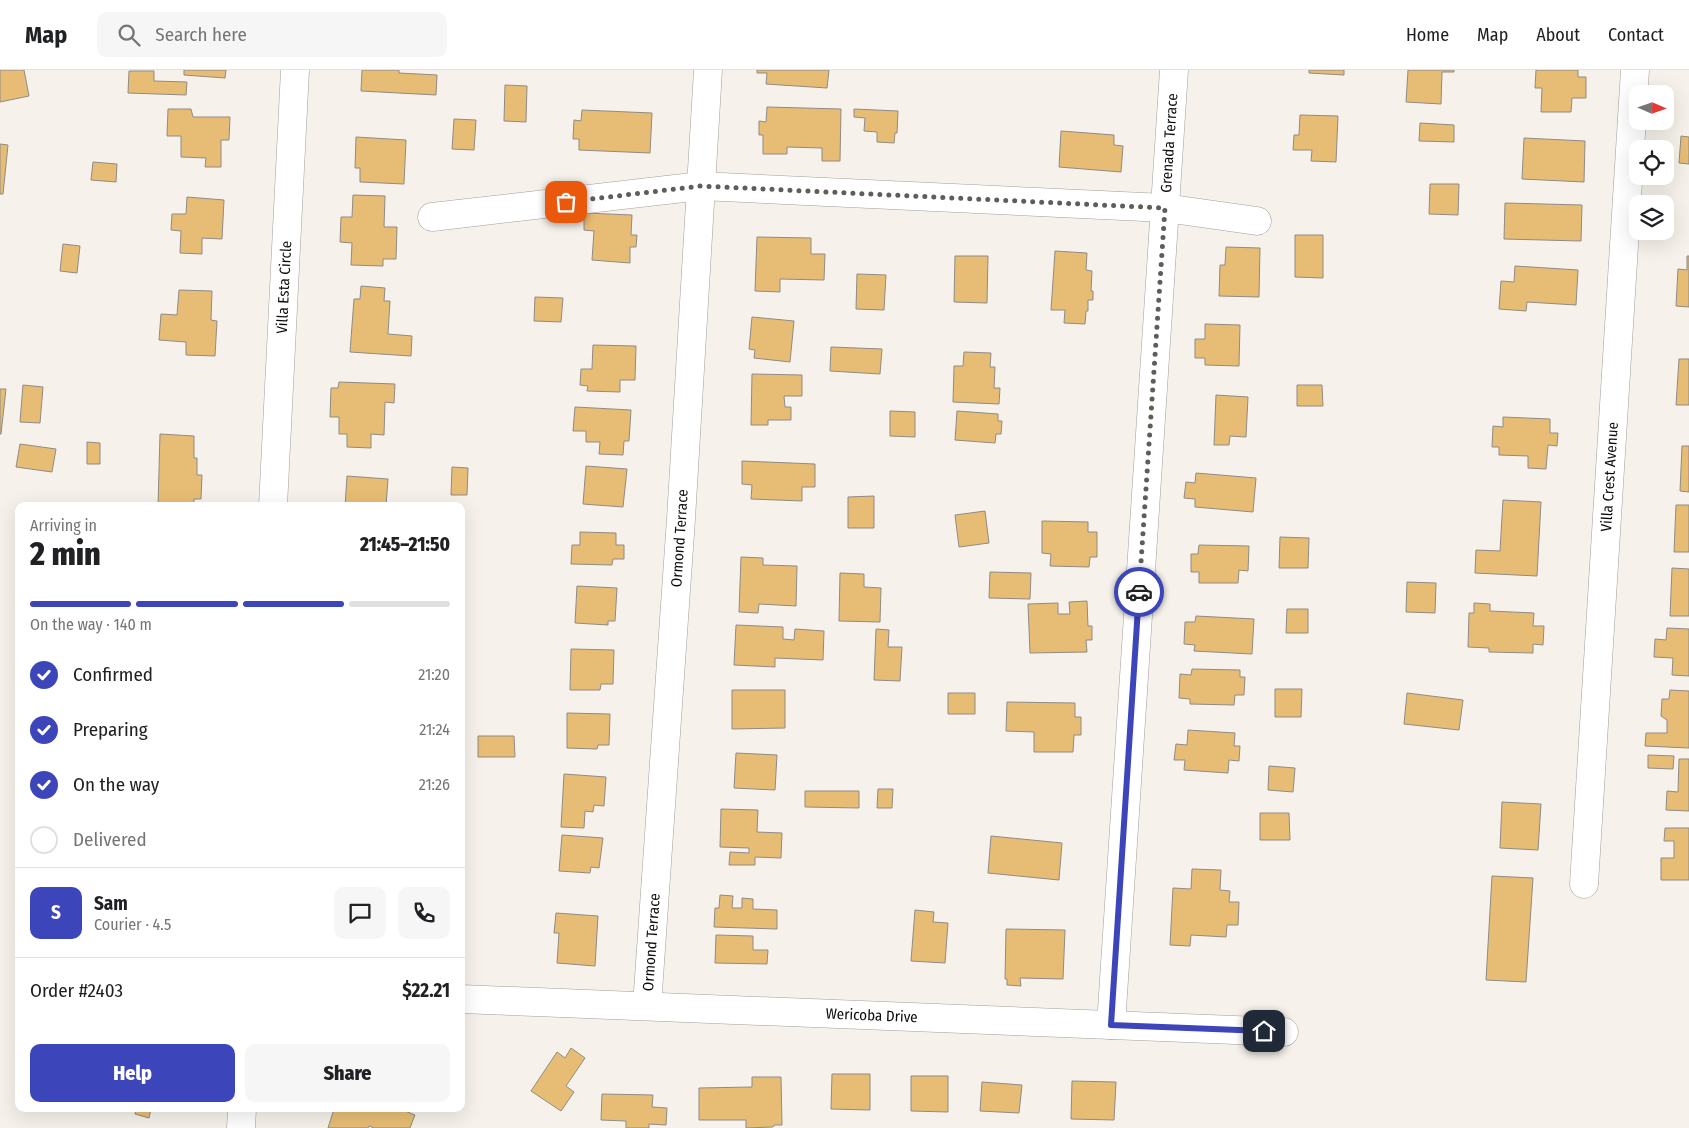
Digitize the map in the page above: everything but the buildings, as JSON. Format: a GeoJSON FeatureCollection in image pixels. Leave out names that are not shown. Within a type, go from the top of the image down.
{"type":"FeatureCollection","features":[{"type":"Feature","properties":{"kind":"street","name":"Villa Esta Circle"},"geometry":{"type":"LineString","coordinates":[[273,502],[295,70]]}},
{"type":"Feature","properties":{"kind":"street","name":"Ormond Terrace"},"geometry":{"type":"LineString","coordinates":[[647,1006],[681,529],[708,70]]}},
{"type":"Feature","properties":{"kind":"street","name":"Grenada Terrace"},"geometry":{"type":"LineString","coordinates":[[1111,1025],[1174,70]]}},
{"type":"Feature","properties":{"kind":"street","name":"Villa Crest Avenue"},"geometry":{"type":"LineString","coordinates":[[1584,884],[1635,70]]}},
{"type":"Feature","properties":{"kind":"street"},"geometry":{"type":"LineString","coordinates":[[432,217],[701,186],[1165,208],[1257,221]]}},
{"type":"Feature","properties":{"kind":"street","name":"Wericoba Drive"},"geometry":{"type":"LineString","coordinates":[[465,999],[1284,1032]]}},
{"type":"Feature","properties":{"kind":"street"},"geometry":{"type":"LineString","coordinates":[[241,1128],[242,1112]]}},
{"type":"Feature","properties":{"kind":"way so far"},"geometry":{"type":"LineString","coordinates":[[566,202],[701,186],[1165,208],[1139,592]]}},
{"type":"Feature","properties":{"kind":"route"},"geometry":{"type":"LineString","coordinates":[[1139,592],[1111,1025],[1264,1031]]}}]}
